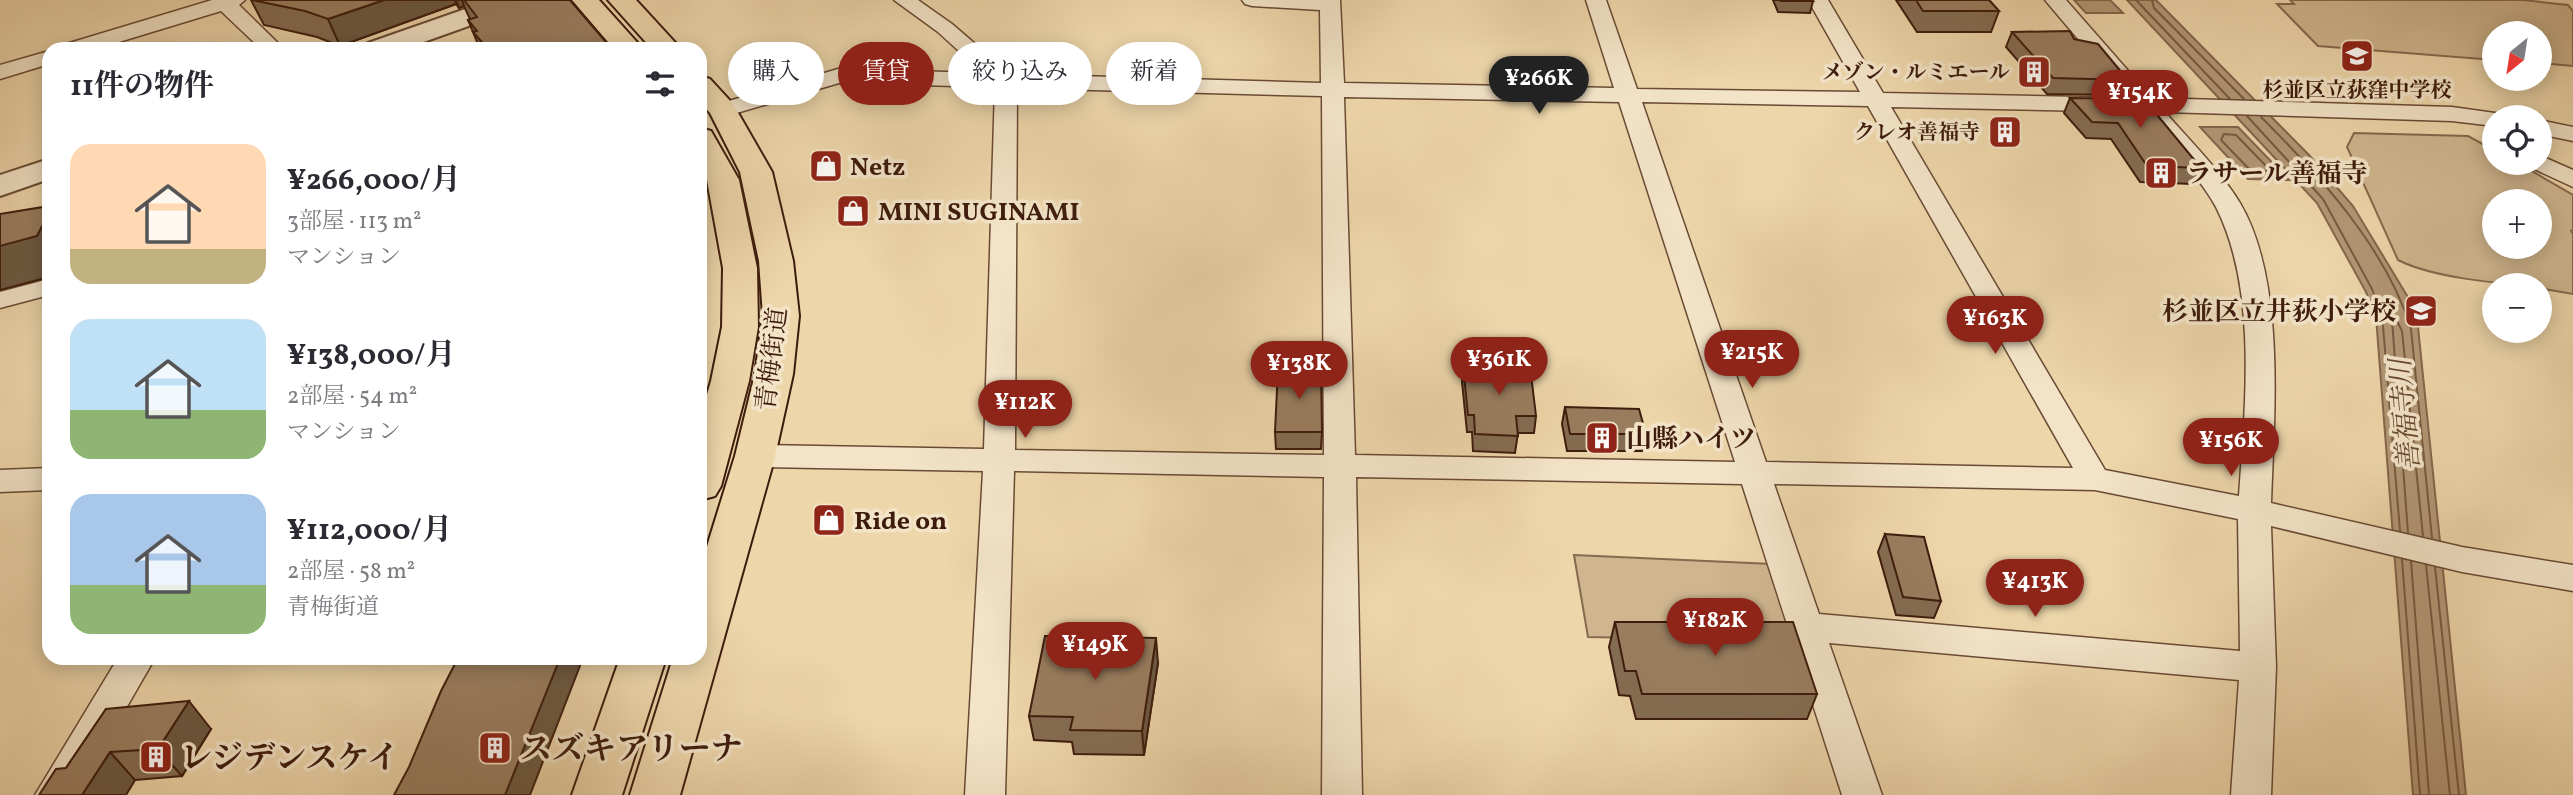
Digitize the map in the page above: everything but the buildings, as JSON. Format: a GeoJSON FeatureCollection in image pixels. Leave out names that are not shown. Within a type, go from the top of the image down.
{"type":"FeatureCollection","features":[{"type":"Feature","properties":{"kind":"main road"},"geometry":{"type":"LineString","coordinates":[[585,0],[623,42]]}},
{"type":"Feature","properties":{"kind":"main road"},"geometry":{"type":"LineString","coordinates":[[621,0],[660,42]]}},
{"type":"Feature","properties":{"kind":"main road","name":"青梅街道"},"geometry":{"type":"LineString","coordinates":[[707,620],[755,456],[774,374],[781,316],[776,261],[756,172],[708,111]]}},
{"type":"Feature","properties":{"kind":"main road","name":"青梅街道"},"geometry":{"type":"LineString","coordinates":[[707,454],[730,381],[740,327],[740,268],[708,111]]}},
{"type":"Feature","properties":{"kind":"main road"},"geometry":{"type":"LineString","coordinates":[[597,795],[641,665]]}},
{"type":"Feature","properties":{"kind":"main road"},"geometry":{"type":"LineString","coordinates":[[655,795],[694,665]]}},
{"type":"Feature","properties":{"kind":"street"},"geometry":{"type":"LineString","coordinates":[[398,42],[516,0]]}},
{"type":"Feature","properties":{"kind":"street"},"geometry":{"type":"LineString","coordinates":[[904,0],[961,42]]}},
{"type":"Feature","properties":{"kind":"street"},"geometry":{"type":"LineString","coordinates":[[1252,0],[1330,2],[1339,306],[1342,795]]}},
{"type":"Feature","properties":{"kind":"street"},"geometry":{"type":"LineString","coordinates":[[1596,0],[1862,795]]}},
{"type":"Feature","properties":{"kind":"street"},"geometry":{"type":"LineString","coordinates":[[1818,0],[2095,479]]}},
{"type":"Feature","properties":{"kind":"street"},"geometry":{"type":"LineString","coordinates":[[2055,0],[2228,205],[2251,264],[2261,378],[2254,511],[2258,667],[2251,795]]}},
{"type":"Feature","properties":{"kind":"street"},"geometry":{"type":"LineString","coordinates":[[96,42],[227,1],[266,42]]}},
{"type":"Feature","properties":{"kind":"street"},"geometry":{"type":"LineString","coordinates":[[0,72],[42,59]]}},
{"type":"Feature","properties":{"kind":"street"},"geometry":{"type":"LineString","coordinates":[[708,111],[838,76],[948,80]]}},
{"type":"Feature","properties":{"kind":"street"},"geometry":{"type":"LineString","coordinates":[[1092,84],[2236,108],[2452,114],[2482,118]]}},
{"type":"Feature","properties":{"kind":"street"},"geometry":{"type":"LineString","coordinates":[[985,795],[999,461],[1005,105]]}},
{"type":"Feature","properties":{"kind":"street"},"geometry":{"type":"LineString","coordinates":[[2452,114],[2482,130]]}},
{"type":"Feature","properties":{"kind":"street"},"geometry":{"type":"LineString","coordinates":[[2552,130],[2573,134]]}},
{"type":"Feature","properties":{"kind":"street"},"geometry":{"type":"LineString","coordinates":[[2552,169],[2573,180]]}},
{"type":"Feature","properties":{"kind":"street"},"geometry":{"type":"LineString","coordinates":[[0,186],[42,171]]}},
{"type":"Feature","properties":{"kind":"street"},"geometry":{"type":"LineString","coordinates":[[0,300],[42,289]]}},
{"type":"Feature","properties":{"kind":"street"},"geometry":{"type":"LineString","coordinates":[[755,456],[2095,479],[2196,497],[2416,547],[2573,578]]}},
{"type":"Feature","properties":{"kind":"street"},"geometry":{"type":"LineString","coordinates":[[0,481],[42,479]]}},
{"type":"Feature","properties":{"kind":"street"},"geometry":{"type":"LineString","coordinates":[[1807,627],[2258,667]]}},
{"type":"Feature","properties":{"kind":"street"},"geometry":{"type":"LineString","coordinates":[[55,795],[133,665]]}},
{"type":"Feature","properties":{"kind":"shaded area"},"geometry":{"type":"Polygon","coordinates":[[[2290,0],[2523,0],[2568,5],[2573,11],[2573,66],[2552,64],[2552,21],[2482,21],[2482,59],[2318,46],[2277,4],[2294,4],[2290,0]]]}},
{"type":"Feature","properties":{"kind":"shaded area"},"geometry":{"type":"Polygon","coordinates":[[[2354,133],[2468,136],[2482,144],[2482,175],[2539,175],[2573,195],[2573,294],[2552,290],[2552,273],[2482,273],[2482,281],[2429,271],[2398,260],[2347,147],[2354,133]]]}},
{"type":"Feature","properties":{"kind":"shaded area"},"geometry":{"type":"Polygon","coordinates":[[[1574,555],[1772,564],[1793,641],[1588,637],[1574,555]]]}},
{"type":"Feature","properties":{"kind":"water"},"geometry":{"type":"Polygon","coordinates":[[[2074,0],[2110,0],[2123,13],[2086,13],[2074,0]]]}},
{"type":"Feature","properties":{"kind":"water","name":"善福寺川"},"geometry":{"type":"Polygon","coordinates":[[[2127,0],[2156,0],[2309,155],[2353,206],[2409,299],[2418,327],[2466,795],[2413,795],[2376,317],[2366,292],[2317,203],[2127,0]]]}},
{"type":"Feature","properties":{"kind":"water"},"geometry":{"type":"Polygon","coordinates":[[[2200,127],[2238,127],[2289,180],[2248,179],[2200,127]]]}},
{"type":"Feature","properties":{"kind":"place","name":"杉並区立荻窪中学校"},"geometry":{"type":"Point","coordinates":[2357,56]}},
{"type":"Feature","properties":{"kind":"place","name":"メゾン・ルミエール"},"geometry":{"type":"Point","coordinates":[2034,72]}},
{"type":"Feature","properties":{"kind":"place","name":"クレオ善福寺"},"geometry":{"type":"Point","coordinates":[2005,132]}},
{"type":"Feature","properties":{"kind":"place","name":"Netz"},"geometry":{"type":"Point","coordinates":[826,166]}},
{"type":"Feature","properties":{"kind":"place","name":"ラサール善福寺"},"geometry":{"type":"Point","coordinates":[2161,173]}},
{"type":"Feature","properties":{"kind":"place","name":"MINI SUGINAMI"},"geometry":{"type":"Point","coordinates":[853,211]}},
{"type":"Feature","properties":{"kind":"place","name":"杉並区立井荻小学校"},"geometry":{"type":"Point","coordinates":[2421,311]}},
{"type":"Feature","properties":{"kind":"place","name":"山縣ハイツ"},"geometry":{"type":"Point","coordinates":[1602,438]}},
{"type":"Feature","properties":{"kind":"place","name":"Ride on"},"geometry":{"type":"Point","coordinates":[829,520]}},
{"type":"Feature","properties":{"kind":"place","name":"スズキアリーナ"},"geometry":{"type":"Point","coordinates":[495,748]}},
{"type":"Feature","properties":{"kind":"place","name":"レジデンスケイ"},"geometry":{"type":"Point","coordinates":[156,757]}}]}
